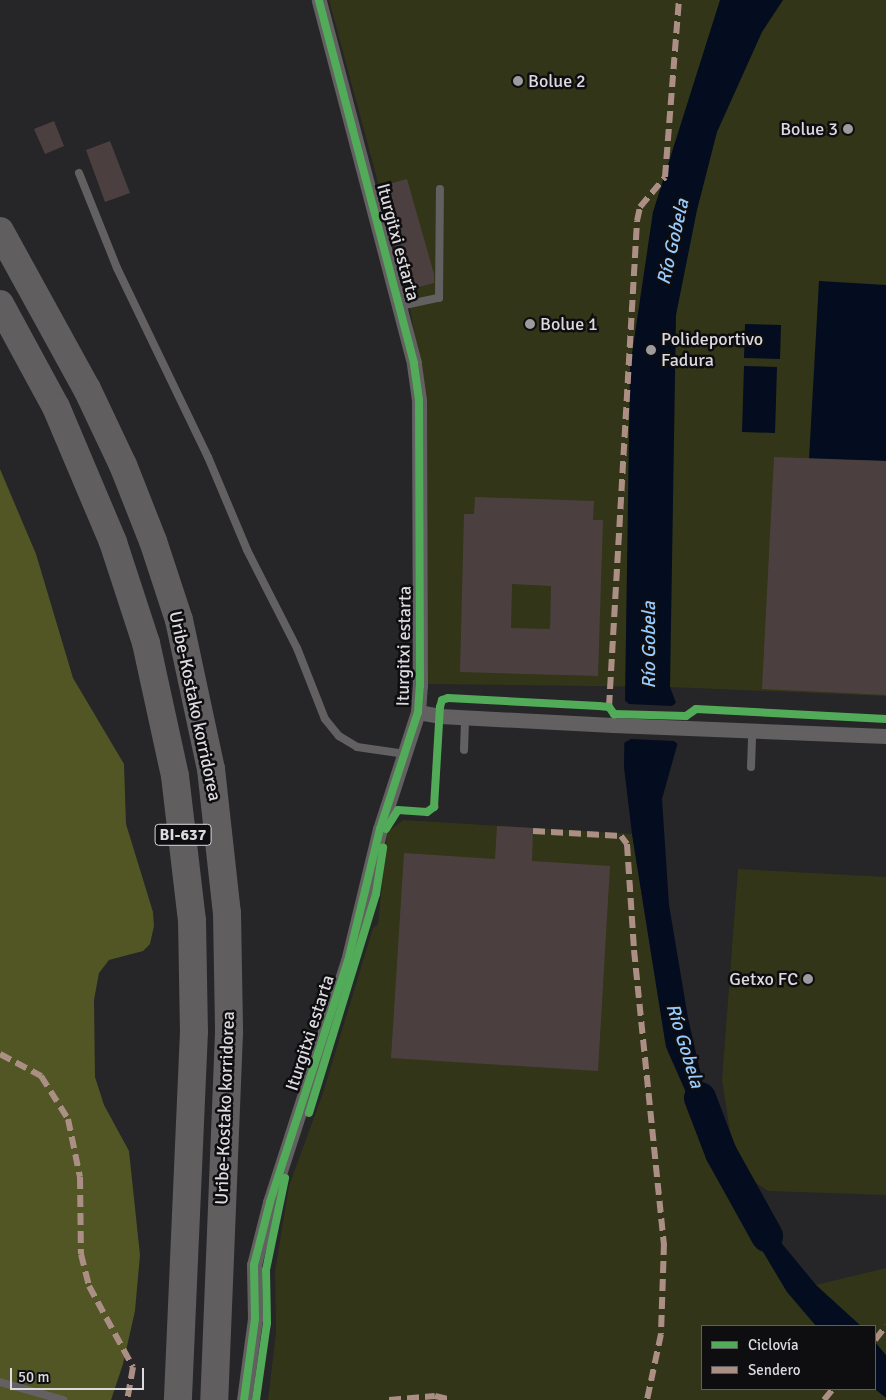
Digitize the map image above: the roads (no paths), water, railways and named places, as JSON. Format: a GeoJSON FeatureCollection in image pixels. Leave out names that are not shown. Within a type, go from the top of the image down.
{"type":"FeatureCollection","features":[{"type":"Feature","properties":{"kind":"highway","name":"Uribe-Kostako korridorea"},"geometry":{"type":"LineString","coordinates":[[0,231],[87,389],[150,532],[179,620],[211,769],[227,913],[229,1033],[214,1400]]}},
{"type":"Feature","properties":{"kind":"highway","name":"Uribe-Kostako korridorea"},"geometry":{"type":"LineString","coordinates":[[0,304],[56,407],[113,542],[146,643],[175,776],[192,920],[194,1031],[178,1400]]}},
{"type":"Feature","properties":{"kind":"street","name":"Iturgitxi estarta"},"geometry":{"type":"LineString","coordinates":[[244,1400],[255,1319],[254,1265],[270,1202],[348,961],[380,829],[418,712],[419,400],[414,363],[319,0]]}},
{"type":"Feature","properties":{"kind":"street"},"geometry":{"type":"LineString","coordinates":[[418,712],[465,717],[613,725],[886,736]]}},
{"type":"Feature","properties":{"kind":"lane"},"geometry":{"type":"LineString","coordinates":[[79,173],[117,268],[208,458],[247,550],[298,648],[325,720],[340,736],[357,747],[405,754]]}},
{"type":"Feature","properties":{"kind":"lane"},"geometry":{"type":"LineString","coordinates":[[400,306],[439,298],[440,189]]}},
{"type":"Feature","properties":{"kind":"lane"},"geometry":{"type":"LineString","coordinates":[[464,750],[465,717]]}},
{"type":"Feature","properties":{"kind":"lane"},"geometry":{"type":"LineString","coordinates":[[751,767],[752,731]]}},
{"type":"Feature","properties":{"kind":"lane"},"geometry":{"type":"LineString","coordinates":[[0,1382],[63,1400]]}},
{"type":"Feature","properties":{"kind":"water"},"geometry":{"type":"Polygon","coordinates":[[[720,0],[783,0],[762,32],[717,132],[697,210],[676,315],[670,687],[679,711],[678,742],[662,799],[669,905],[688,1018],[723,1172],[816,1285],[860,1325],[815,1325],[787,1292],[737,1208],[666,1047],[632,834],[624,767],[630,367],[653,212],[720,0]]]}},
{"type":"Feature","properties":{"kind":"water"},"geometry":{"type":"Polygon","coordinates":[[[819,281],[886,285],[886,461],[809,459],[819,281]]]}},
{"type":"Feature","properties":{"kind":"water"},"geometry":{"type":"Polygon","coordinates":[[[745,324],[781,325],[780,359],[744,358],[745,324]]]}},
{"type":"Feature","properties":{"kind":"water"},"geometry":{"type":"Polygon","coordinates":[[[744,366],[777,367],[775,433],[742,432],[744,366]]]}},
{"type":"Feature","properties":{"kind":"water"},"geometry":{"type":"Polygon","coordinates":[[[876,1343],[886,1355],[886,1398],[876,1390],[876,1343]]]}},
{"type":"Feature","properties":{"kind":"waterway","name":"Río Gobela"},"geometry":{"type":"LineString","coordinates":[[700,1098],[721,1153],[767,1236]]}},
{"type":"Feature","properties":{"kind":"place","name":"Bolue 2"},"geometry":{"type":"Point","coordinates":[518,81]}},
{"type":"Feature","properties":{"kind":"place","name":"Bolue 3"},"geometry":{"type":"Point","coordinates":[848,129]}},
{"type":"Feature","properties":{"kind":"place","name":"Bolue 1"},"geometry":{"type":"Point","coordinates":[530,324]}},
{"type":"Feature","properties":{"kind":"place","name":"Polideportivo Fadura"},"geometry":{"type":"Point","coordinates":[651,350]}},
{"type":"Feature","properties":{"kind":"place","name":"Getxo FC"},"geometry":{"type":"Point","coordinates":[808,979]}}]}
